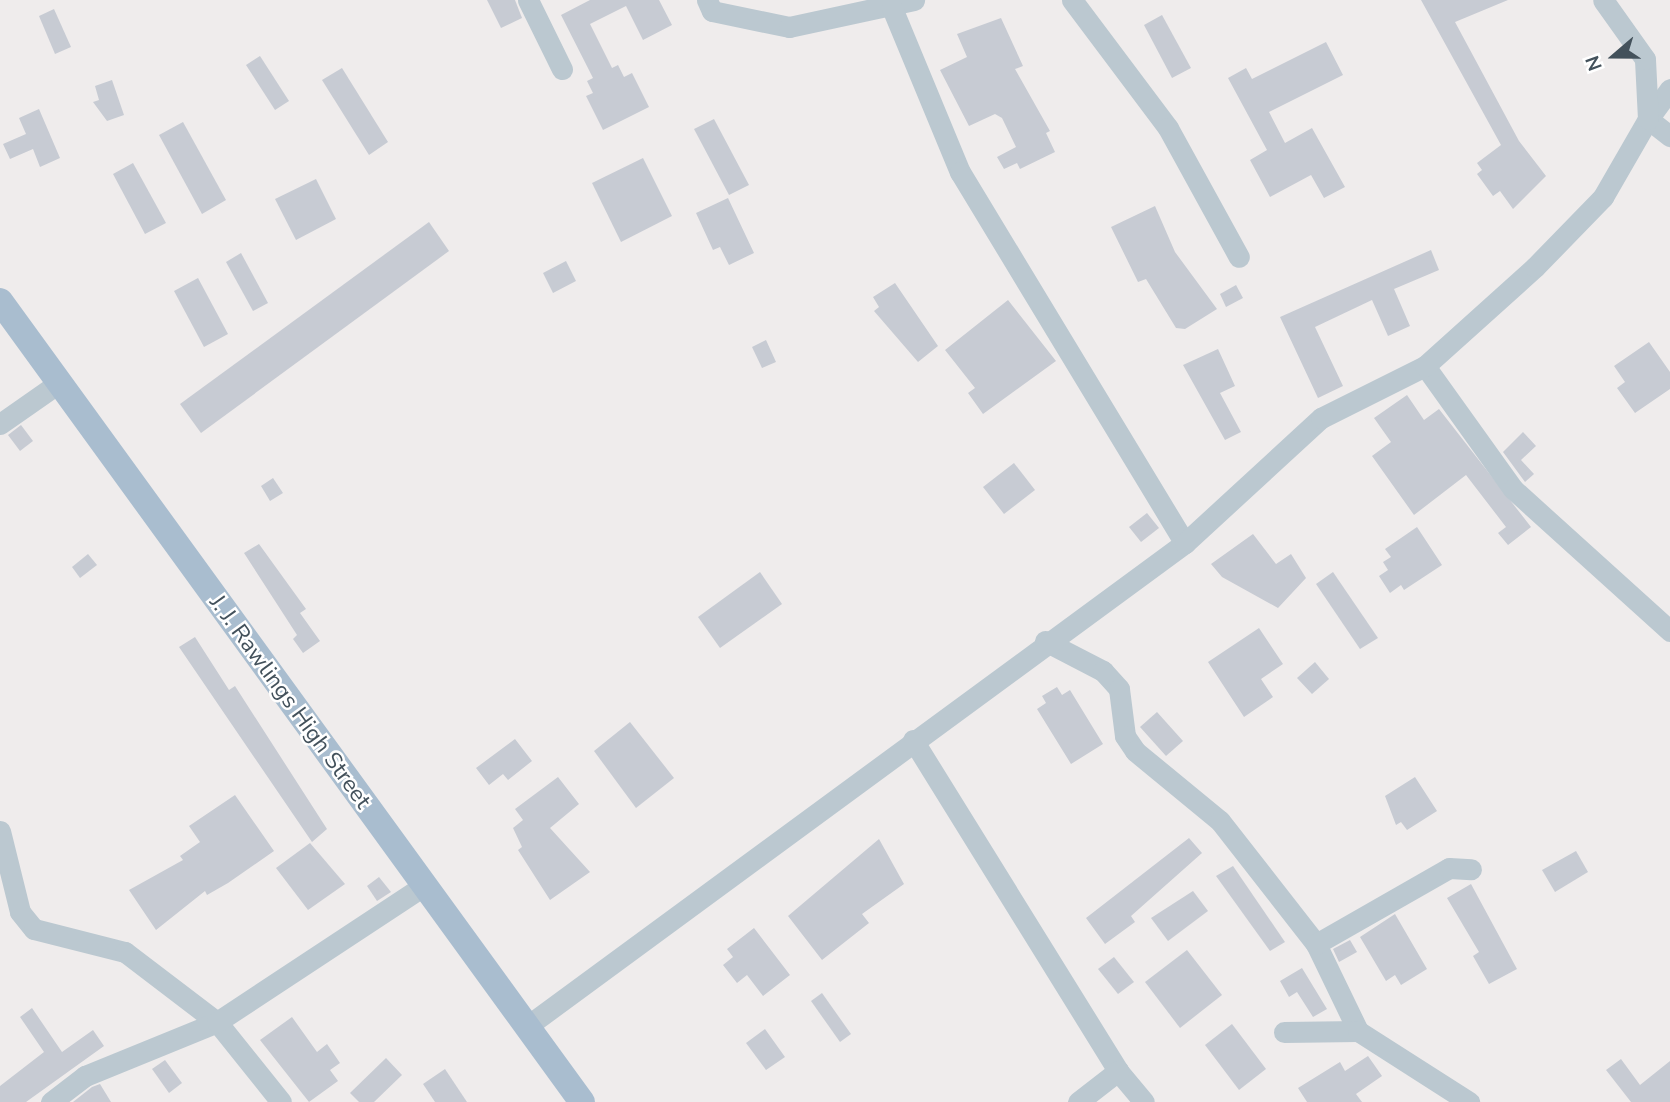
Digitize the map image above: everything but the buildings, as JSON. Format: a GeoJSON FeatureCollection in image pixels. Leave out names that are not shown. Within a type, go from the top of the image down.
{"type":"FeatureCollection","features":[{"type":"Feature","properties":{"kind":"main road","name":"J. J. Rawlings High Street"},"geometry":{"type":"LineString","coordinates":[[0,301],[422,887],[582,1102]]}},
{"type":"Feature","properties":{"kind":"street"},"geometry":{"type":"LineString","coordinates":[[528,0],[562,69]]}},
{"type":"Feature","properties":{"kind":"street"},"geometry":{"type":"LineString","coordinates":[[707,0],[712,10],[789,27],[892,8],[914,0]]}},
{"type":"Feature","properties":{"kind":"street"},"geometry":{"type":"LineString","coordinates":[[1072,0],[1168,128],[1239,257]]}},
{"type":"Feature","properties":{"kind":"street"},"geometry":{"type":"LineString","coordinates":[[1603,0],[1645,59],[1648,119],[1670,136]]}},
{"type":"Feature","properties":{"kind":"street"},"geometry":{"type":"LineString","coordinates":[[892,8],[960,172],[1185,543]]}},
{"type":"Feature","properties":{"kind":"street"},"geometry":{"type":"LineString","coordinates":[[526,1027],[1045,641],[1185,543],[1321,418],[1425,366],[1535,267],[1602,197],[1648,119],[1670,89]]}},
{"type":"Feature","properties":{"kind":"street"},"geometry":{"type":"LineString","coordinates":[[1425,366],[1513,488],[1670,631]]}},
{"type":"Feature","properties":{"kind":"street"},"geometry":{"type":"LineString","coordinates":[[0,424],[60,382]]}},
{"type":"Feature","properties":{"kind":"street"},"geometry":{"type":"LineString","coordinates":[[1045,641],[1103,671],[1119,689],[1125,736],[1135,751],[1220,821],[1315,944],[1358,1031],[1469,1102]]}},
{"type":"Feature","properties":{"kind":"street"},"geometry":{"type":"LineString","coordinates":[[913,740],[1118,1072],[1144,1102]]}},
{"type":"Feature","properties":{"kind":"street"},"geometry":{"type":"LineString","coordinates":[[0,831],[20,912],[34,929],[125,952],[217,1021],[281,1102]]}},
{"type":"Feature","properties":{"kind":"street"},"geometry":{"type":"LineString","coordinates":[[1315,944],[1450,868],[1471,869]]}},
{"type":"Feature","properties":{"kind":"street"},"geometry":{"type":"LineString","coordinates":[[51,1102],[85,1076],[217,1021],[422,887]]}},
{"type":"Feature","properties":{"kind":"street"},"geometry":{"type":"LineString","coordinates":[[1284,1032],[1358,1031]]}},
{"type":"Feature","properties":{"kind":"street"},"geometry":{"type":"LineString","coordinates":[[1078,1102],[1118,1072]]}}]}
